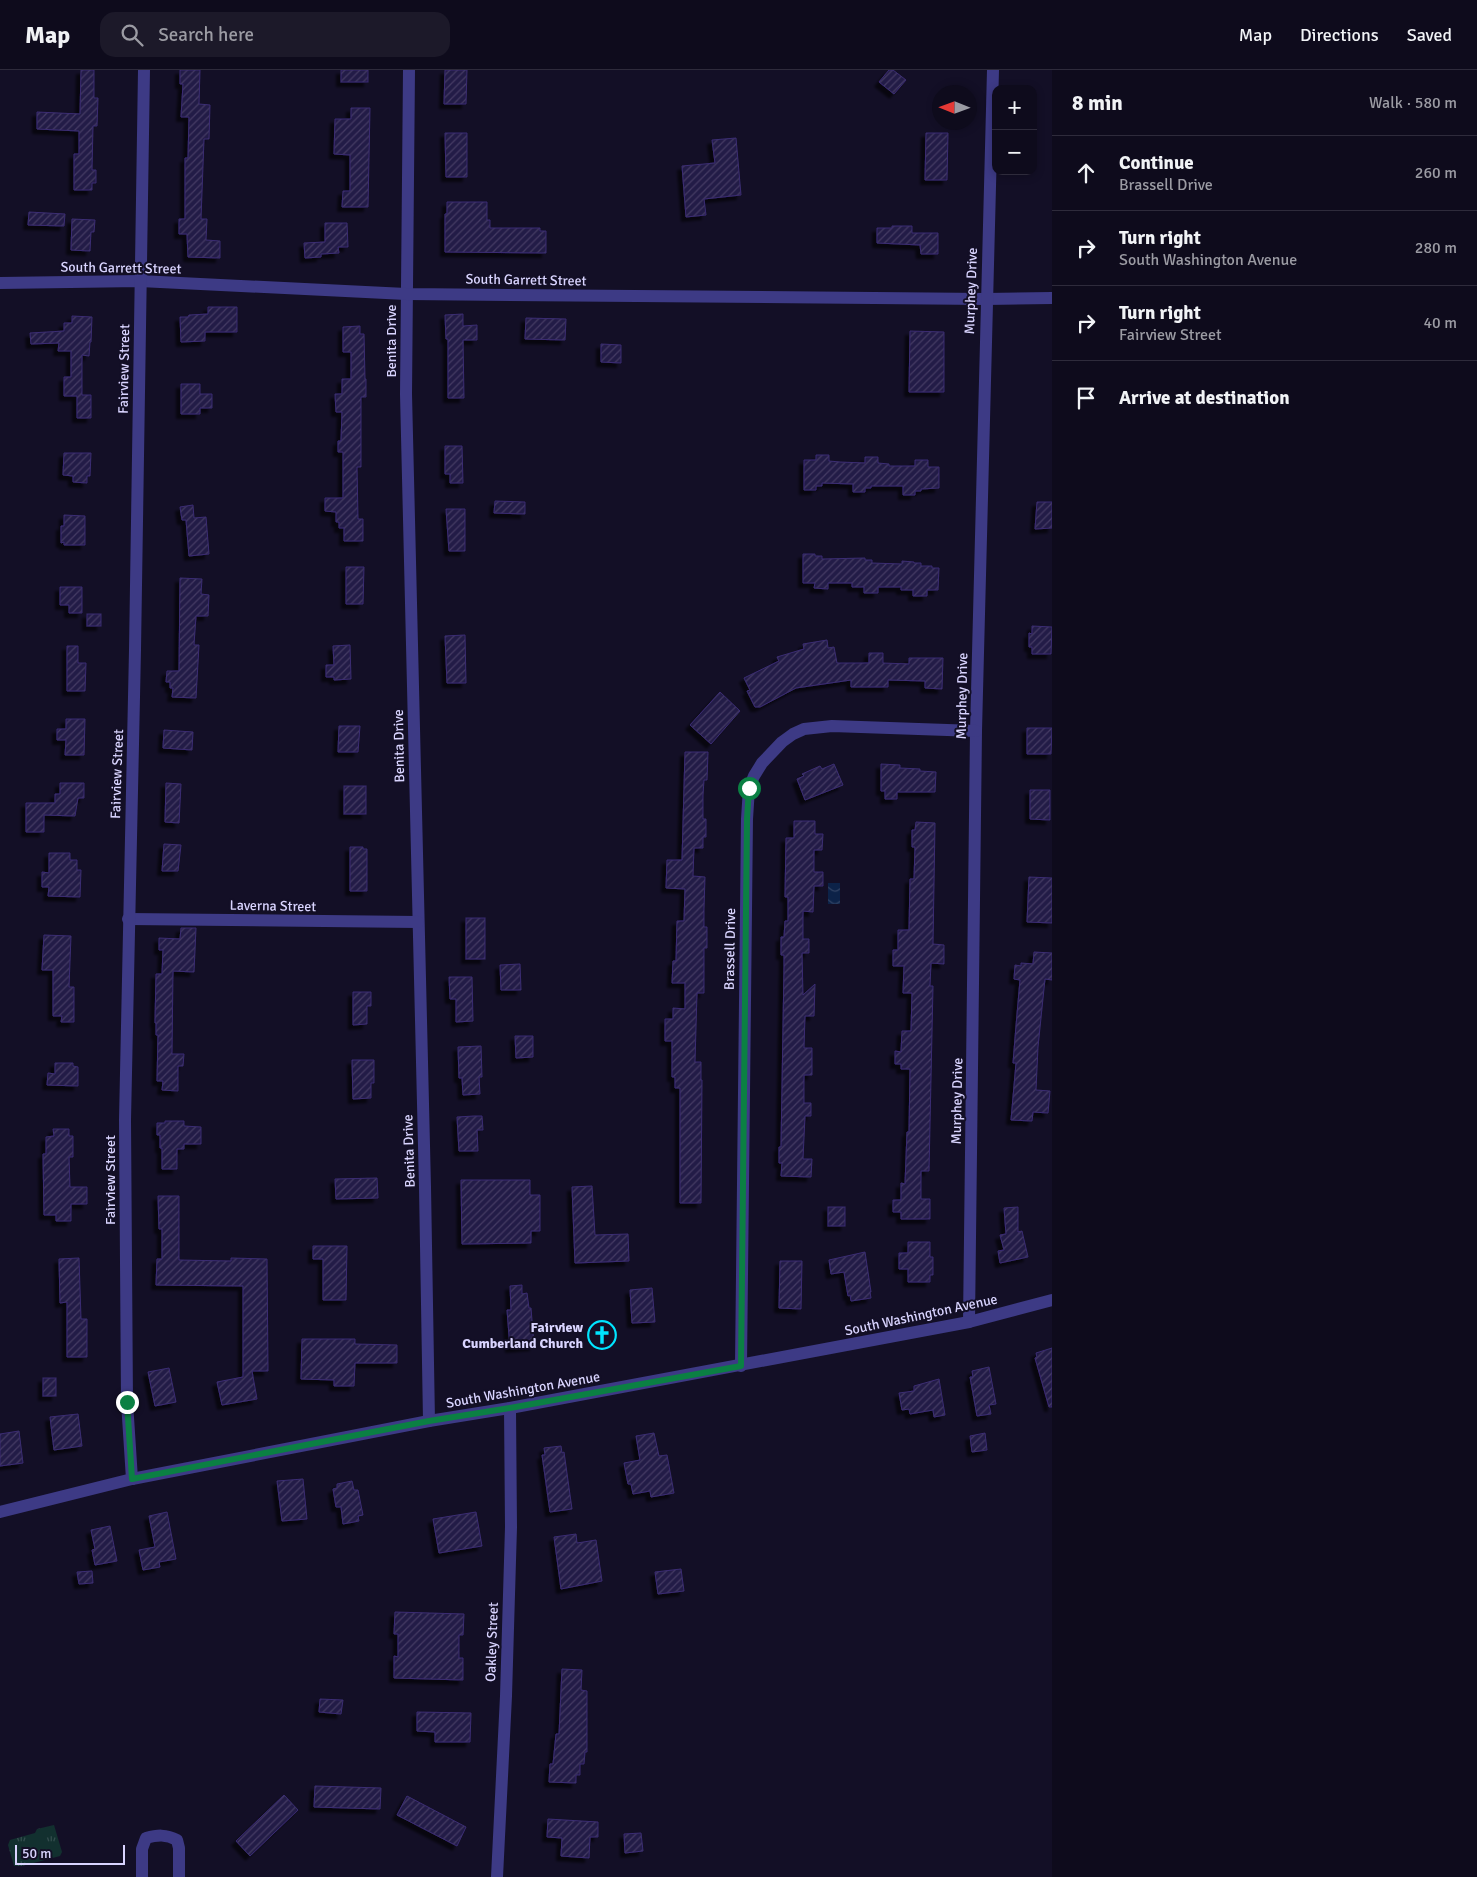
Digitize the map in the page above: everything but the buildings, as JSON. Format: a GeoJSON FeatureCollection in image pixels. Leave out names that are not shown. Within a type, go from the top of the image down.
{"type":"FeatureCollection","features":[{"type":"Feature","properties":{"kind":"street","name":"Fairview Street"},"geometry":{"type":"LineString","coordinates":[[132,1479],[127,1402],[125,1120],[144,70]]}},
{"type":"Feature","properties":{"kind":"street","name":"Benita Drive"},"geometry":{"type":"LineString","coordinates":[[409,70],[406,394],[429,1421]]}},
{"type":"Feature","properties":{"kind":"street","name":"Murphey Drive"},"geometry":{"type":"LineString","coordinates":[[969,1322],[976,731],[993,70]]}},
{"type":"Feature","properties":{"kind":"street","name":"South Garrett Street"},"geometry":{"type":"LineString","coordinates":[[0,282],[140,281],[406,294],[1052,298]]}},
{"type":"Feature","properties":{"kind":"street","name":"Brassell Drive"},"geometry":{"type":"LineString","coordinates":[[741,1366],[747,819],[749,788],[754,776],[771,752],[793,734],[804,730],[832,726],[976,731]]}},
{"type":"Feature","properties":{"kind":"street","name":"Laverna Street"},"geometry":{"type":"LineString","coordinates":[[128,919],[418,922]]}},
{"type":"Feature","properties":{"kind":"street","name":"South Washington Avenue"},"geometry":{"type":"LineString","coordinates":[[0,1512],[132,1479],[429,1421],[741,1366],[969,1322],[1052,1300]]}},
{"type":"Feature","properties":{"kind":"street","name":"Oakley Street"},"geometry":{"type":"LineString","coordinates":[[497,1877],[506,1696],[511,1537],[510,1408]]}},
{"type":"Feature","properties":{"kind":"street"},"geometry":{"type":"LineString","coordinates":[[142,1877],[142,1849],[146,1838],[157,1835],[170,1836],[177,1840],[179,1848],[179,1877]]}},
{"type":"Feature","properties":{"kind":"green space"},"geometry":{"type":"Polygon","coordinates":[[[54,1825],[62,1852],[60,1856],[22,1866],[14,1866],[8,1845],[10,1840],[35,1833],[37,1829],[54,1825]]]}},
{"type":"Feature","properties":{"kind":"water"},"geometry":{"type":"Polygon","coordinates":[[[828,883],[840,883],[840,904],[828,904],[828,883]]]}},
{"type":"Feature","properties":{"kind":"place","name":"Fairview Cumberland Church"},"geometry":{"type":"Point","coordinates":[602,1335]}},
{"type":"Feature","properties":{"kind":"route"},"geometry":{"type":"LineString","coordinates":[[127,1402],[132,1479],[429,1421],[741,1366],[747,819],[749,788]]}}]}
